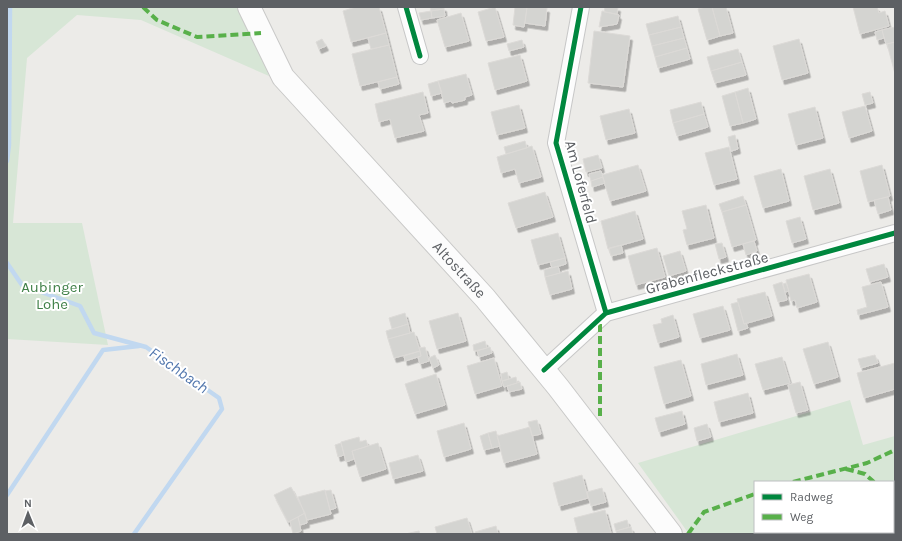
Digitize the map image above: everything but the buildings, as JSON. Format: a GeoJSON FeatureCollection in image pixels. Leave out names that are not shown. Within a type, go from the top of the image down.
{"type":"FeatureCollection","features":[{"type":"Feature","properties":{"kind":"main road","name":"Altostraße"},"geometry":{"type":"LineString","coordinates":[[249,7],[283,78],[485,298],[544,370],[671,534]]}},
{"type":"Feature","properties":{"kind":"street"},"geometry":{"type":"LineString","coordinates":[[406,7],[420,56]]}},
{"type":"Feature","properties":{"kind":"street","name":"Am Loferfeld"},"geometry":{"type":"LineString","coordinates":[[581,7],[556,143],[606,313]]}},
{"type":"Feature","properties":{"kind":"street","name":"Grabenfleckstraße"},"geometry":{"type":"LineString","coordinates":[[544,370],[606,313],[895,233]]}},
{"type":"Feature","properties":{"kind":"green space","name":"Aubinger Lohe"},"geometry":{"type":"Polygon","coordinates":[[[7,7],[243,7],[269,76],[141,20],[77,15],[27,58],[13,223],[82,223],[108,345],[7,339],[7,7]]]}},
{"type":"Feature","properties":{"kind":"green space"},"geometry":{"type":"Polygon","coordinates":[[[850,400],[863,445],[895,436],[895,534],[689,534],[638,463],[850,400]]]}},
{"type":"Feature","properties":{"kind":"waterway","name":"Fischbach"},"geometry":{"type":"LineString","coordinates":[[7,161],[9,145],[10,7]]}},
{"type":"Feature","properties":{"kind":"waterway","name":"Fischbach"},"geometry":{"type":"LineString","coordinates":[[7,263],[22,285],[80,306],[94,333],[146,347],[219,398],[222,409],[134,534]]}},
{"type":"Feature","properties":{"kind":"waterway"},"geometry":{"type":"LineString","coordinates":[[7,495],[103,350],[139,346]]}},
{"type":"Feature","properties":{"kind":"marked path"},"geometry":{"type":"LineString","coordinates":[[143,7],[157,20],[197,37],[261,33]]}},
{"type":"Feature","properties":{"kind":"marked path"},"geometry":{"type":"LineString","coordinates":[[600,318],[600,416]]}},
{"type":"Feature","properties":{"kind":"marked path"},"geometry":{"type":"LineString","coordinates":[[797,481],[867,463],[895,450]]}},
{"type":"Feature","properties":{"kind":"marked path"},"geometry":{"type":"LineString","coordinates":[[846,469],[865,474],[873,481]]}},
{"type":"Feature","properties":{"kind":"marked path"},"geometry":{"type":"LineString","coordinates":[[688,534],[704,512],[754,494]]}},
{"type":"Feature","properties":{"kind":"cycle path"},"geometry":{"type":"LineString","coordinates":[[406,7],[420,56]]}},
{"type":"Feature","properties":{"kind":"cycle path"},"geometry":{"type":"LineString","coordinates":[[581,7],[556,143],[606,313]]}},
{"type":"Feature","properties":{"kind":"cycle path"},"geometry":{"type":"LineString","coordinates":[[544,370],[606,313],[895,233]]}}]}
